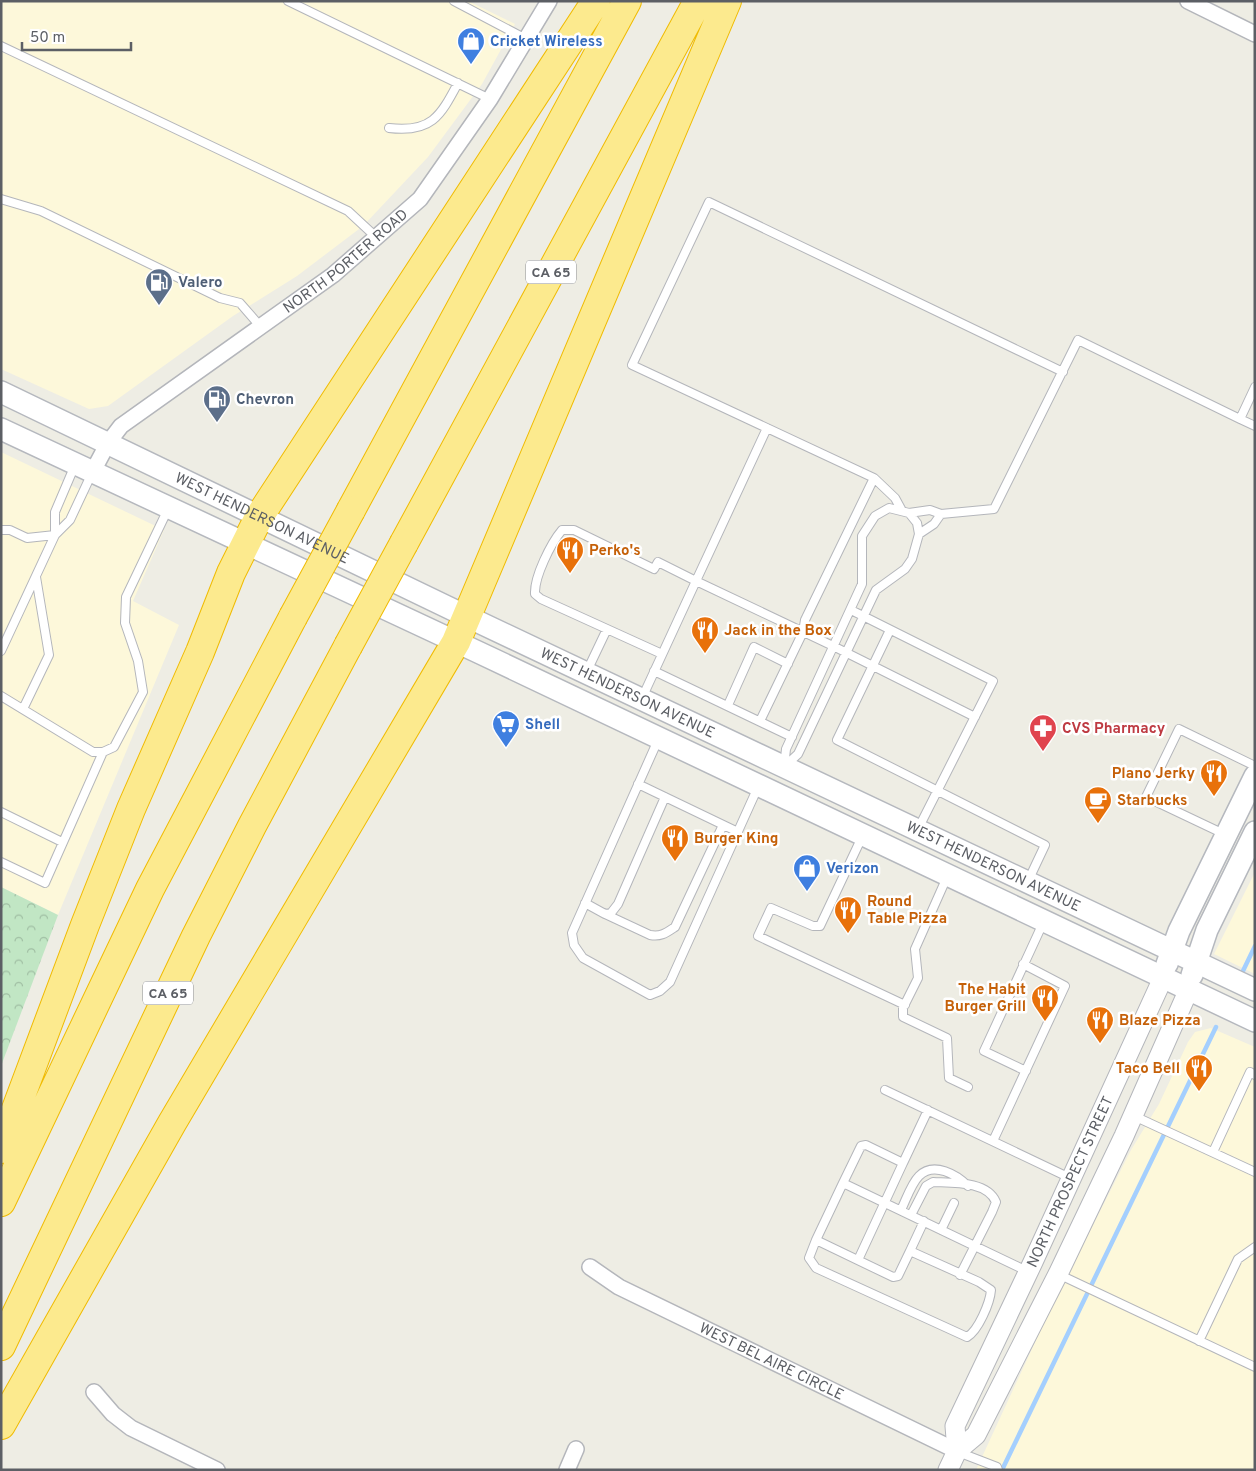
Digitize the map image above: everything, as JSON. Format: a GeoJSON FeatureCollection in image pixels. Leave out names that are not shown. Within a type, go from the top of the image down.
{"type":"FeatureCollection","features":[{"type":"Feature","properties":{"kind":"highway"},"geometry":{"type":"LineString","coordinates":[[1,1149],[127,818],[259,517],[596,1]]}},
{"type":"Feature","properties":{"kind":"highway"},"geometry":{"type":"LineString","coordinates":[[1,1202],[150,889],[293,616],[627,1]]}},
{"type":"Feature","properties":{"kind":"highway","name":"CA 65"},"geometry":{"type":"LineString","coordinates":[[1,1346],[196,936],[252,826],[698,1]]}},
{"type":"Feature","properties":{"kind":"highway"},"geometry":{"type":"LineString","coordinates":[[1,1425],[172,1123],[456,642],[727,1]]}},
{"type":"Feature","properties":{"kind":"main road","name":"WEST HENDERSON AVENUE"},"geometry":{"type":"LineString","coordinates":[[1,392],[468,617],[1255,990]]}},
{"type":"Feature","properties":{"kind":"main road"},"geometry":{"type":"LineString","coordinates":[[1,404],[33,417],[51,416]]}},
{"type":"Feature","properties":{"kind":"main road","name":"WEST HENDERSON AVENUE"},"geometry":{"type":"LineString","coordinates":[[1,429],[456,642],[1255,1021]]}},
{"type":"Feature","properties":{"kind":"main road"},"geometry":{"type":"LineString","coordinates":[[658,738],[675,733],[743,767],[763,774],[777,774],[784,767]]}},
{"type":"Feature","properties":{"kind":"main road","name":"NORTH PROSPECT STREET"},"geometry":{"type":"LineString","coordinates":[[1163,978],[1171,951],[1255,776]]}},
{"type":"Feature","properties":{"kind":"main road"},"geometry":{"type":"LineString","coordinates":[[822,816],[837,810],[925,848],[958,850]]}},
{"type":"Feature","properties":{"kind":"main road","name":"NORTH PROSPECT STREET"},"geometry":{"type":"LineString","coordinates":[[1188,990],[1207,930],[1255,832]]}},
{"type":"Feature","properties":{"kind":"street","name":"NORTH PORTER ROAD"},"geometry":{"type":"LineString","coordinates":[[83,469],[108,443],[121,426],[332,274],[420,200],[490,98],[549,1]]}},
{"type":"Feature","properties":{"kind":"street"},"geometry":{"type":"LineString","coordinates":[[1188,1],[1255,34]]}},
{"type":"Feature","properties":{"kind":"street","name":"NORTH PROSPECT STREET"},"geometry":{"type":"LineString","coordinates":[[957,1451],[955,1426],[1072,1179],[1163,978]]}},
{"type":"Feature","properties":{"kind":"street","name":"NORTH PROSPECT STREET"},"geometry":{"type":"LineString","coordinates":[[948,1470],[957,1451],[976,1435],[1058,1274],[1133,1116],[1188,990]]}},
{"type":"Feature","properties":{"kind":"street","name":"WEST BEL AIRE CIRCLE"},"geometry":{"type":"LineString","coordinates":[[590,1267],[618,1287],[957,1451]]}},
{"type":"Feature","properties":{"kind":"street"},"geometry":{"type":"LineString","coordinates":[[1031,1267],[1058,1274]]}},
{"type":"Feature","properties":{"kind":"street"},"geometry":{"type":"LineString","coordinates":[[94,1392],[113,1414],[131,1428],[217,1470]]}},
{"type":"Feature","properties":{"kind":"street"},"geometry":{"type":"LineString","coordinates":[[567,1470],[576,1449]]}},
{"type":"Feature","properties":{"kind":"lane"},"geometry":{"type":"LineString","coordinates":[[288,1],[490,98]]}},
{"type":"Feature","properties":{"kind":"lane"},"geometry":{"type":"LineString","coordinates":[[454,1],[526,39]]}},
{"type":"Feature","properties":{"kind":"lane"},"geometry":{"type":"LineString","coordinates":[[1,46],[348,211],[376,237]]}},
{"type":"Feature","properties":{"kind":"lane"},"geometry":{"type":"LineString","coordinates":[[389,128],[414,128],[435,120],[444,110],[458,83]]}},
{"type":"Feature","properties":{"kind":"lane"},"geometry":{"type":"LineString","coordinates":[[1,199],[41,212],[220,298],[240,303],[260,326]]}},
{"type":"Feature","properties":{"kind":"lane"},"geometry":{"type":"LineString","coordinates":[[901,510],[895,498],[874,478],[632,365],[708,202],[1063,372]]}},
{"type":"Feature","properties":{"kind":"lane"},"geometry":{"type":"LineString","coordinates":[[784,767],[786,749],[862,584],[861,547],[867,526],[881,512],[889,508],[910,513],[930,510],[941,514],[994,509],[1078,340],[1255,426]]}},
{"type":"Feature","properties":{"kind":"lane"},"geometry":{"type":"LineString","coordinates":[[1240,418],[1255,387]]}},
{"type":"Feature","properties":{"kind":"lane"},"geometry":{"type":"LineString","coordinates":[[641,699],[767,428]]}},
{"type":"Feature","properties":{"kind":"lane"},"geometry":{"type":"LineString","coordinates":[[55,536],[54,512],[83,469]]}},
{"type":"Feature","properties":{"kind":"lane"},"geometry":{"type":"LineString","coordinates":[[1,651],[55,536],[70,520],[83,469]]}},
{"type":"Feature","properties":{"kind":"lane"},"geometry":{"type":"LineString","coordinates":[[760,721],[803,632],[804,620],[874,478]]}},
{"type":"Feature","properties":{"kind":"lane"},"geometry":{"type":"LineString","coordinates":[[1,696],[93,752],[102,752],[114,747],[143,692],[138,662],[125,623],[126,597],[168,508]]}},
{"type":"Feature","properties":{"kind":"lane"},"geometry":{"type":"LineString","coordinates":[[784,767],[798,754],[876,590],[905,568],[912,559],[919,534],[917,523],[910,513]]}},
{"type":"Feature","properties":{"kind":"lane"},"geometry":{"type":"LineString","coordinates":[[919,534],[934,524],[941,514]]}},
{"type":"Feature","properties":{"kind":"lane"},"geometry":{"type":"LineString","coordinates":[[1,530],[10,530],[28,538],[55,536]]}},
{"type":"Feature","properties":{"kind":"lane"},"geometry":{"type":"LineString","coordinates":[[662,654],[535,594],[534,585],[555,539],[562,530],[574,530],[654,570],[658,562],[846,652],[975,717]]}},
{"type":"Feature","properties":{"kind":"lane"},"geometry":{"type":"LineString","coordinates":[[23,708],[49,655],[36,577]]}},
{"type":"Feature","properties":{"kind":"lane"},"geometry":{"type":"LineString","coordinates":[[851,610],[993,681],[918,831]]}},
{"type":"Feature","properties":{"kind":"lane"},"geometry":{"type":"LineString","coordinates":[[586,673],[607,629]]}},
{"type":"Feature","properties":{"kind":"lane"},"geometry":{"type":"LineString","coordinates":[[890,630],[837,740],[1045,845],[1027,883]]}},
{"type":"Feature","properties":{"kind":"lane"},"geometry":{"type":"LineString","coordinates":[[728,705],[754,647],[788,664]]}},
{"type":"Feature","properties":{"kind":"lane"},"geometry":{"type":"LineString","coordinates":[[654,671],[792,737]]}},
{"type":"Feature","properties":{"kind":"lane"},"geometry":{"type":"LineString","coordinates":[[1226,835],[1146,797],[1179,729],[1255,766]]}},
{"type":"Feature","properties":{"kind":"lane"},"geometry":{"type":"LineString","coordinates":[[658,738],[572,933],[574,945],[583,958],[650,995],[660,991],[670,982],[759,786]]}},
{"type":"Feature","properties":{"kind":"lane"},"geometry":{"type":"LineString","coordinates":[[1,862],[45,883],[102,752]]}},
{"type":"Feature","properties":{"kind":"lane"},"geometry":{"type":"LineString","coordinates":[[638,784],[738,832]]}},
{"type":"Feature","properties":{"kind":"lane"},"geometry":{"type":"LineString","coordinates":[[605,914],[611,913],[618,904],[665,797]]}},
{"type":"Feature","properties":{"kind":"lane"},"geometry":{"type":"LineString","coordinates":[[1,812],[62,842]]}},
{"type":"Feature","properties":{"kind":"lane"},"geometry":{"type":"LineString","coordinates":[[585,903],[650,935],[658,937],[675,927],[723,825]]}},
{"type":"Feature","properties":{"kind":"lane"},"geometry":{"type":"LineString","coordinates":[[864,835],[820,926],[813,926],[772,908],[758,936],[905,1005]]}},
{"type":"Feature","properties":{"kind":"lane"},"geometry":{"type":"LineString","coordinates":[[948,875],[915,949],[918,978],[905,1005],[903,1017],[947,1038],[949,1078],[968,1087]]}},
{"type":"Feature","properties":{"kind":"lane"},"geometry":{"type":"LineString","coordinates":[[1026,1072],[984,1051],[1044,921]]}},
{"type":"Feature","properties":{"kind":"lane"},"geometry":{"type":"LineString","coordinates":[[993,1141],[1065,986],[1024,964]]}},
{"type":"Feature","properties":{"kind":"lane"},"geometry":{"type":"LineString","coordinates":[[1213,1152],[1250,1072],[1255,1075]]}},
{"type":"Feature","properties":{"kind":"lane"},"geometry":{"type":"LineString","coordinates":[[885,1090],[1072,1179]]}},
{"type":"Feature","properties":{"kind":"lane"},"geometry":{"type":"LineString","coordinates":[[858,1260],[928,1110]]}},
{"type":"Feature","properties":{"kind":"lane"},"geometry":{"type":"LineString","coordinates":[[1133,1116],[1254,1169]]}},
{"type":"Feature","properties":{"kind":"lane"},"geometry":{"type":"LineString","coordinates":[[904,1163],[866,1146],[861,1146],[809,1258],[816,1268],[967,1337],[972,1334],[988,1301],[991,1290],[910,1251]]}},
{"type":"Feature","properties":{"kind":"lane"},"geometry":{"type":"LineString","coordinates":[[901,1210],[918,1177],[924,1172],[939,1170],[951,1172],[968,1186]]}},
{"type":"Feature","properties":{"kind":"lane"},"geometry":{"type":"LineString","coordinates":[[911,1215],[926,1186],[933,1182],[988,1190],[996,1202],[960,1275]]}},
{"type":"Feature","properties":{"kind":"lane"},"geometry":{"type":"LineString","coordinates":[[843,1183],[974,1246],[1031,1267]]}},
{"type":"Feature","properties":{"kind":"lane"},"geometry":{"type":"LineString","coordinates":[[941,1230],[954,1202]]}},
{"type":"Feature","properties":{"kind":"lane"},"geometry":{"type":"LineString","coordinates":[[816,1240],[893,1277],[898,1276],[924,1221]]}},
{"type":"Feature","properties":{"kind":"lane"},"geometry":{"type":"LineString","coordinates":[[1199,1341],[1238,1259],[1255,1247]]}},
{"type":"Feature","properties":{"kind":"lane"},"geometry":{"type":"LineString","coordinates":[[1058,1274],[1255,1367]]}},
{"type":"Feature","properties":{"kind":"lane"},"geometry":{"type":"LineString","coordinates":[[957,1451],[988,1462],[997,1467],[998,1470]]}},
{"type":"Feature","properties":{"kind":"shaded area"},"geometry":{"type":"Polygon","coordinates":[[[1,1],[468,1],[515,24],[482,84],[428,157],[363,226],[297,276],[233,316],[108,406],[89,409],[1,369],[1,1]]]}},
{"type":"Feature","properties":{"kind":"shaded area"},"geometry":{"type":"Polygon","coordinates":[[[1,452],[164,530],[133,601],[179,625],[58,915],[1,887],[1,452]]]}},
{"type":"Feature","properties":{"kind":"shaded area"},"geometry":{"type":"Polygon","coordinates":[[[1255,872],[1255,974],[1214,954],[1255,872]]]}},
{"type":"Feature","properties":{"kind":"shaded area"},"geometry":{"type":"Polygon","coordinates":[[[1211,1028],[1255,1047],[1255,1470],[976,1470],[1049,1312],[1131,1150],[1159,1104],[1188,1042],[1195,1032],[1211,1028]]]}},
{"type":"Feature","properties":{"kind":"green space"},"geometry":{"type":"Polygon","coordinates":[[[1,887],[58,915],[1,1066],[1,887]]]}},
{"type":"Feature","properties":{"kind":"waterway"},"geometry":{"type":"LineString","coordinates":[[1242,973],[1255,946]]}},
{"type":"Feature","properties":{"kind":"waterway"},"geometry":{"type":"LineString","coordinates":[[1002,1470],[1216,1027]]}},
{"type":"Feature","properties":{"kind":"place","name":"Cricket Wireless"},"geometry":{"type":"Point","coordinates":[471,65]}},
{"type":"Feature","properties":{"kind":"place","name":"Valero"},"geometry":{"type":"Point","coordinates":[159,306]}},
{"type":"Feature","properties":{"kind":"place","name":"Chevron"},"geometry":{"type":"Point","coordinates":[217,423]}},
{"type":"Feature","properties":{"kind":"place","name":"Perko's"},"geometry":{"type":"Point","coordinates":[570,574]}},
{"type":"Feature","properties":{"kind":"place","name":"Jack in the Box"},"geometry":{"type":"Point","coordinates":[705,654]}},
{"type":"Feature","properties":{"kind":"place","name":"Shell"},"geometry":{"type":"Point","coordinates":[506,748]}},
{"type":"Feature","properties":{"kind":"place","name":"CVS Pharmacy"},"geometry":{"type":"Point","coordinates":[1043,752]}},
{"type":"Feature","properties":{"kind":"place","name":"Plano Jerky"},"geometry":{"type":"Point","coordinates":[1214,797]}},
{"type":"Feature","properties":{"kind":"place","name":"Starbucks"},"geometry":{"type":"Point","coordinates":[1098,824]}},
{"type":"Feature","properties":{"kind":"place","name":"Burger King"},"geometry":{"type":"Point","coordinates":[675,862]}},
{"type":"Feature","properties":{"kind":"place","name":"Verizon"},"geometry":{"type":"Point","coordinates":[807,892]}},
{"type":"Feature","properties":{"kind":"place","name":"Round Table Pizza"},"geometry":{"type":"Point","coordinates":[848,934]}},
{"type":"Feature","properties":{"kind":"place","name":"The Habit Burger Grill"},"geometry":{"type":"Point","coordinates":[1045,1022]}},
{"type":"Feature","properties":{"kind":"place","name":"Blaze Pizza"},"geometry":{"type":"Point","coordinates":[1100,1044]}},
{"type":"Feature","properties":{"kind":"place","name":"Taco Bell"},"geometry":{"type":"Point","coordinates":[1199,1092]}}]}
